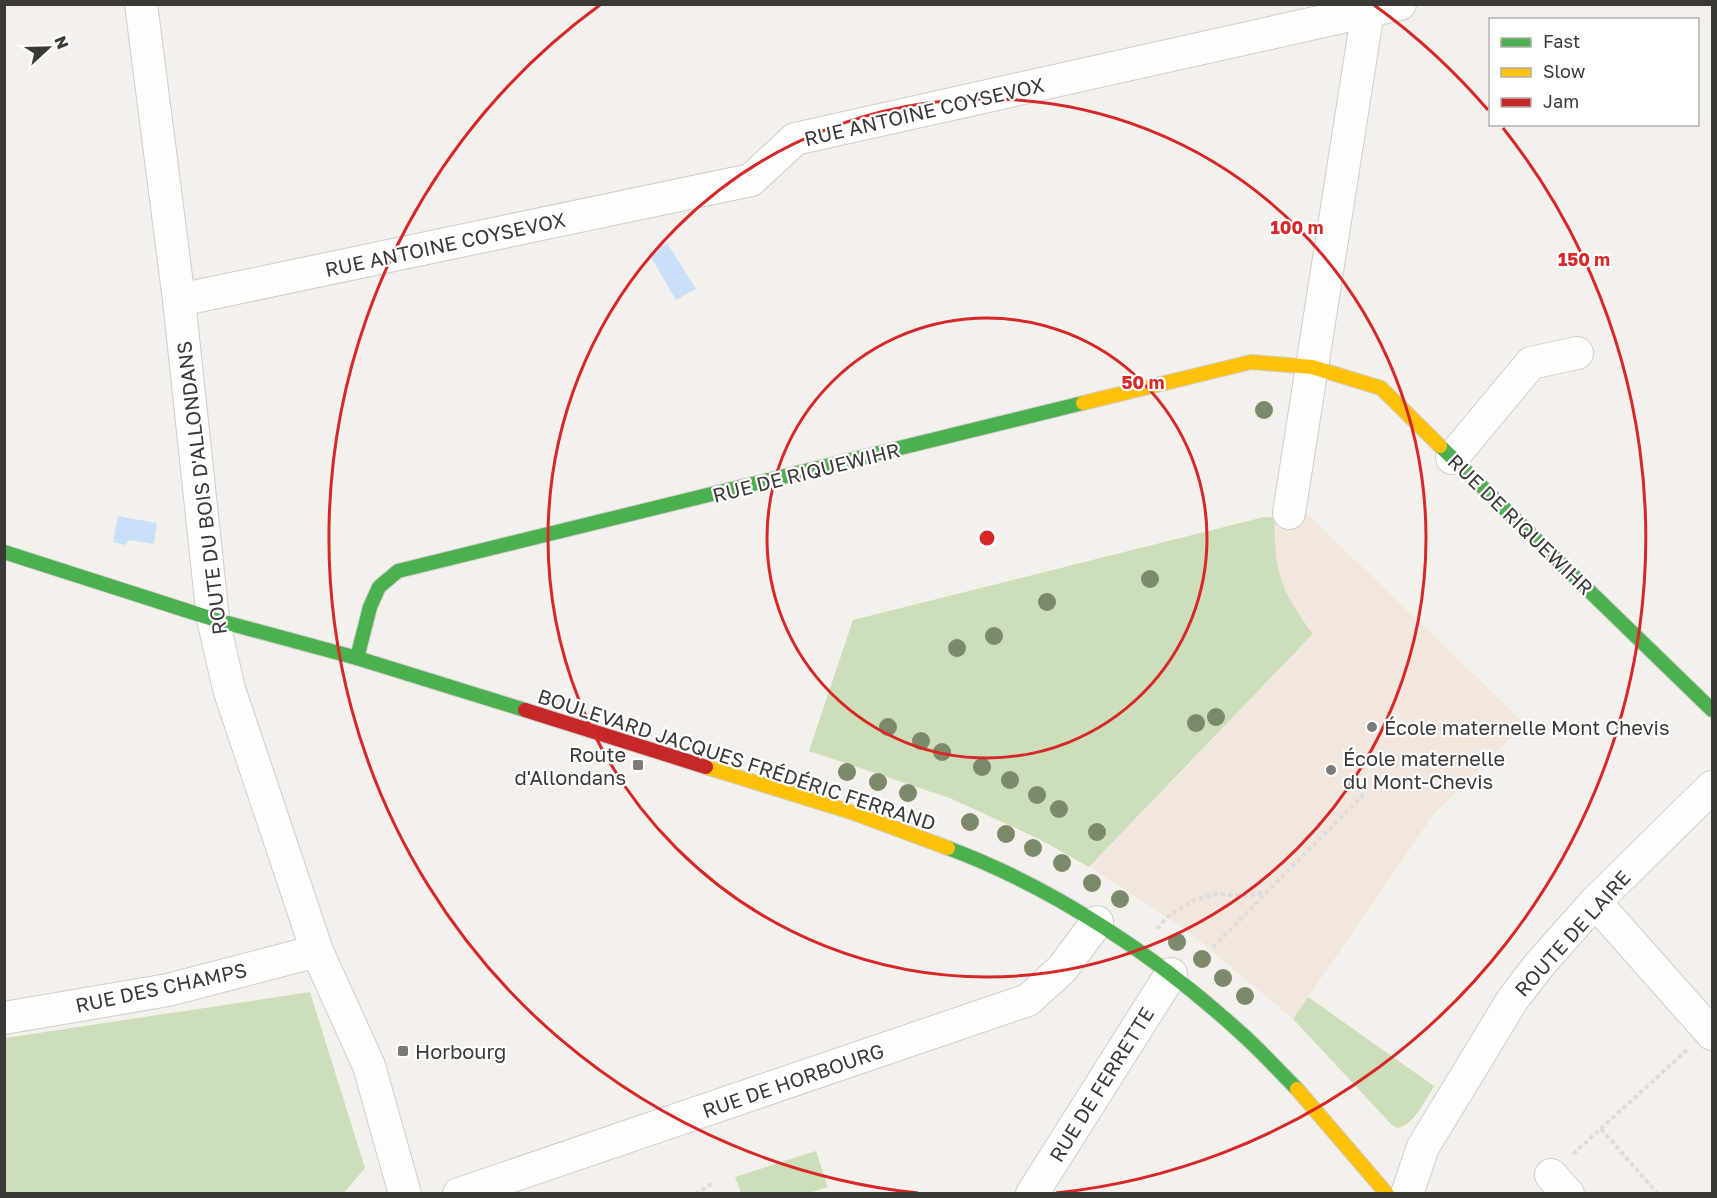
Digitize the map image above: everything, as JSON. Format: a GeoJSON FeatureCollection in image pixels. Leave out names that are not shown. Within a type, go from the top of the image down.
{"type":"FeatureCollection","features":[{"type":"Feature","properties":{"kind":"street","name":"ROUTE DU BOIS D'ALLONDANS"},"geometry":{"type":"LineString","coordinates":[[141,4],[179,300],[213,619],[229,689],[317,951],[369,1066],[405,1194]]}},
{"type":"Feature","properties":{"kind":"street","name":"RUE ANTOINE COYSEVOX"},"geometry":{"type":"LineString","coordinates":[[179,300],[751,180],[795,140],[1368,9],[1400,4]]}},
{"type":"Feature","properties":{"kind":"street"},"geometry":{"type":"LineString","coordinates":[[1289,513],[1368,9]]}},
{"type":"Feature","properties":{"kind":"street"},"geometry":{"type":"LineString","coordinates":[[1452,458],[1531,363],[1577,353]]}},
{"type":"Feature","properties":{"kind":"street","name":"RUE DE RIQUEWIHR"},"geometry":{"type":"LineString","coordinates":[[357,658],[370,607],[379,587],[398,571],[1251,362],[1312,367],[1381,388],[1713,710]]}},
{"type":"Feature","properties":{"kind":"street","name":"BOULEVARD JACQUES FRÉDÉRIC FERRAND"},"geometry":{"type":"LineString","coordinates":[[4,552],[213,619],[357,658],[850,812],[986,862],[1097,922],[1171,974],[1242,1034],[1300,1092],[1387,1194]]}},
{"type":"Feature","properties":{"kind":"street","name":"ROUTE DE LAIRE"},"geometry":{"type":"LineString","coordinates":[[1407,1194],[1423,1147],[1513,999],[1540,964],[1595,902],[1713,787]]}},
{"type":"Feature","properties":{"kind":"street"},"geometry":{"type":"LineString","coordinates":[[1595,902],[1711,1032]]}},
{"type":"Feature","properties":{"kind":"street","name":"RUE DE HORBOURG"},"geometry":{"type":"LineString","coordinates":[[459,1194],[1028,1000],[1062,969],[1097,922]]}},
{"type":"Feature","properties":{"kind":"street","name":"RUE DES CHAMPS"},"geometry":{"type":"LineString","coordinates":[[4,1018],[168,990],[317,951]]}},
{"type":"Feature","properties":{"kind":"street","name":"RUE DE FERRETTE"},"geometry":{"type":"LineString","coordinates":[[1032,1194],[1171,974]]}},
{"type":"Feature","properties":{"kind":"path"},"geometry":{"type":"LineString","coordinates":[[1213,947],[1364,794]]}},
{"type":"Feature","properties":{"kind":"path"},"geometry":{"type":"LineString","coordinates":[[1138,950],[1167,916],[1194,900],[1216,894],[1245,896],[1268,892]]}},
{"type":"Feature","properties":{"kind":"path"},"geometry":{"type":"LineString","coordinates":[[1560,1184],[1601,1129],[1711,1032]]}},
{"type":"Feature","properties":{"kind":"path"},"geometry":{"type":"LineString","coordinates":[[1601,1129],[1658,1194]]}},
{"type":"Feature","properties":{"kind":"path"},"geometry":{"type":"LineString","coordinates":[[696,1194],[713,1183]]}},
{"type":"Feature","properties":{"kind":"shaded area","name":"École maternelle du Mont-Chevis"},"geometry":{"type":"Polygon","coordinates":[[[1303,510],[1525,724],[1433,815],[1293,1019],[1188,931],[1090,867],[1313,635],[1293,608],[1281,579],[1274,548],[1275,518],[1303,510]]]}},
{"type":"Feature","properties":{"kind":"green space"},"geometry":{"type":"Polygon","coordinates":[[[1264,517],[1275,518],[1276,552],[1282,580],[1294,606],[1313,634],[1089,867],[1039,839],[952,799],[809,751],[853,620],[1264,517]]]}},
{"type":"Feature","properties":{"kind":"green space"},"geometry":{"type":"Polygon","coordinates":[[[310,992],[365,1168],[344,1193],[5,1193],[5,1038],[310,992]]]}},
{"type":"Feature","properties":{"kind":"green space"},"geometry":{"type":"Polygon","coordinates":[[[1308,997],[1434,1086],[1419,1111],[1409,1122],[1397,1128],[1391,1124],[1293,1019],[1308,997]]]}},
{"type":"Feature","properties":{"kind":"green space"},"geometry":{"type":"Polygon","coordinates":[[[816,1151],[828,1187],[809,1193],[741,1193],[735,1177],[816,1151]]]}},
{"type":"Feature","properties":{"kind":"water"},"geometry":{"type":"Polygon","coordinates":[[[667,243],[696,289],[676,300],[649,254],[667,243]]]}},
{"type":"Feature","properties":{"kind":"water"},"geometry":{"type":"Polygon","coordinates":[[[118,516],[157,523],[154,544],[129,540],[125,545],[113,542],[118,516]]]}},
{"type":"Feature","properties":{"kind":"traffic: fast"},"geometry":{"type":"LineString","coordinates":[[357,658],[370,607],[379,587],[398,571],[1083,403]]}},
{"type":"Feature","properties":{"kind":"traffic: fast"},"geometry":{"type":"LineString","coordinates":[[1440,446],[1712,710]]}},
{"type":"Feature","properties":{"kind":"traffic: fast"},"geometry":{"type":"LineString","coordinates":[[4,552],[213,619],[357,658],[525,710]]}},
{"type":"Feature","properties":{"kind":"traffic: fast"},"geometry":{"type":"LineString","coordinates":[[948,848],[1027,883],[1104,927],[1176,978],[1210,1006],[1297,1089]]}},
{"type":"Feature","properties":{"kind":"traffic: slow"},"geometry":{"type":"LineString","coordinates":[[1083,403],[1251,362],[1312,367],[1381,388],[1440,446]]}},
{"type":"Feature","properties":{"kind":"traffic: slow"},"geometry":{"type":"LineString","coordinates":[[706,767],[851,812],[948,848]]}},
{"type":"Feature","properties":{"kind":"traffic: slow"},"geometry":{"type":"LineString","coordinates":[[1297,1089],[1387,1194]]}},
{"type":"Feature","properties":{"kind":"traffic: jam"},"geometry":{"type":"LineString","coordinates":[[525,710],[706,767]]}},
{"type":"Feature","properties":{"kind":"place","name":"École maternelle Mont Chevis"},"geometry":{"type":"Point","coordinates":[1372,727]}},
{"type":"Feature","properties":{"kind":"place","name":"Route d'Allondans"},"geometry":{"type":"Point","coordinates":[638,765]}},
{"type":"Feature","properties":{"kind":"place","name":"École maternelle du Mont-Chevis"},"geometry":{"type":"Point","coordinates":[1331,770]}},
{"type":"Feature","properties":{"kind":"place","name":"Horbourg"},"geometry":{"type":"Point","coordinates":[403,1051]}}]}
